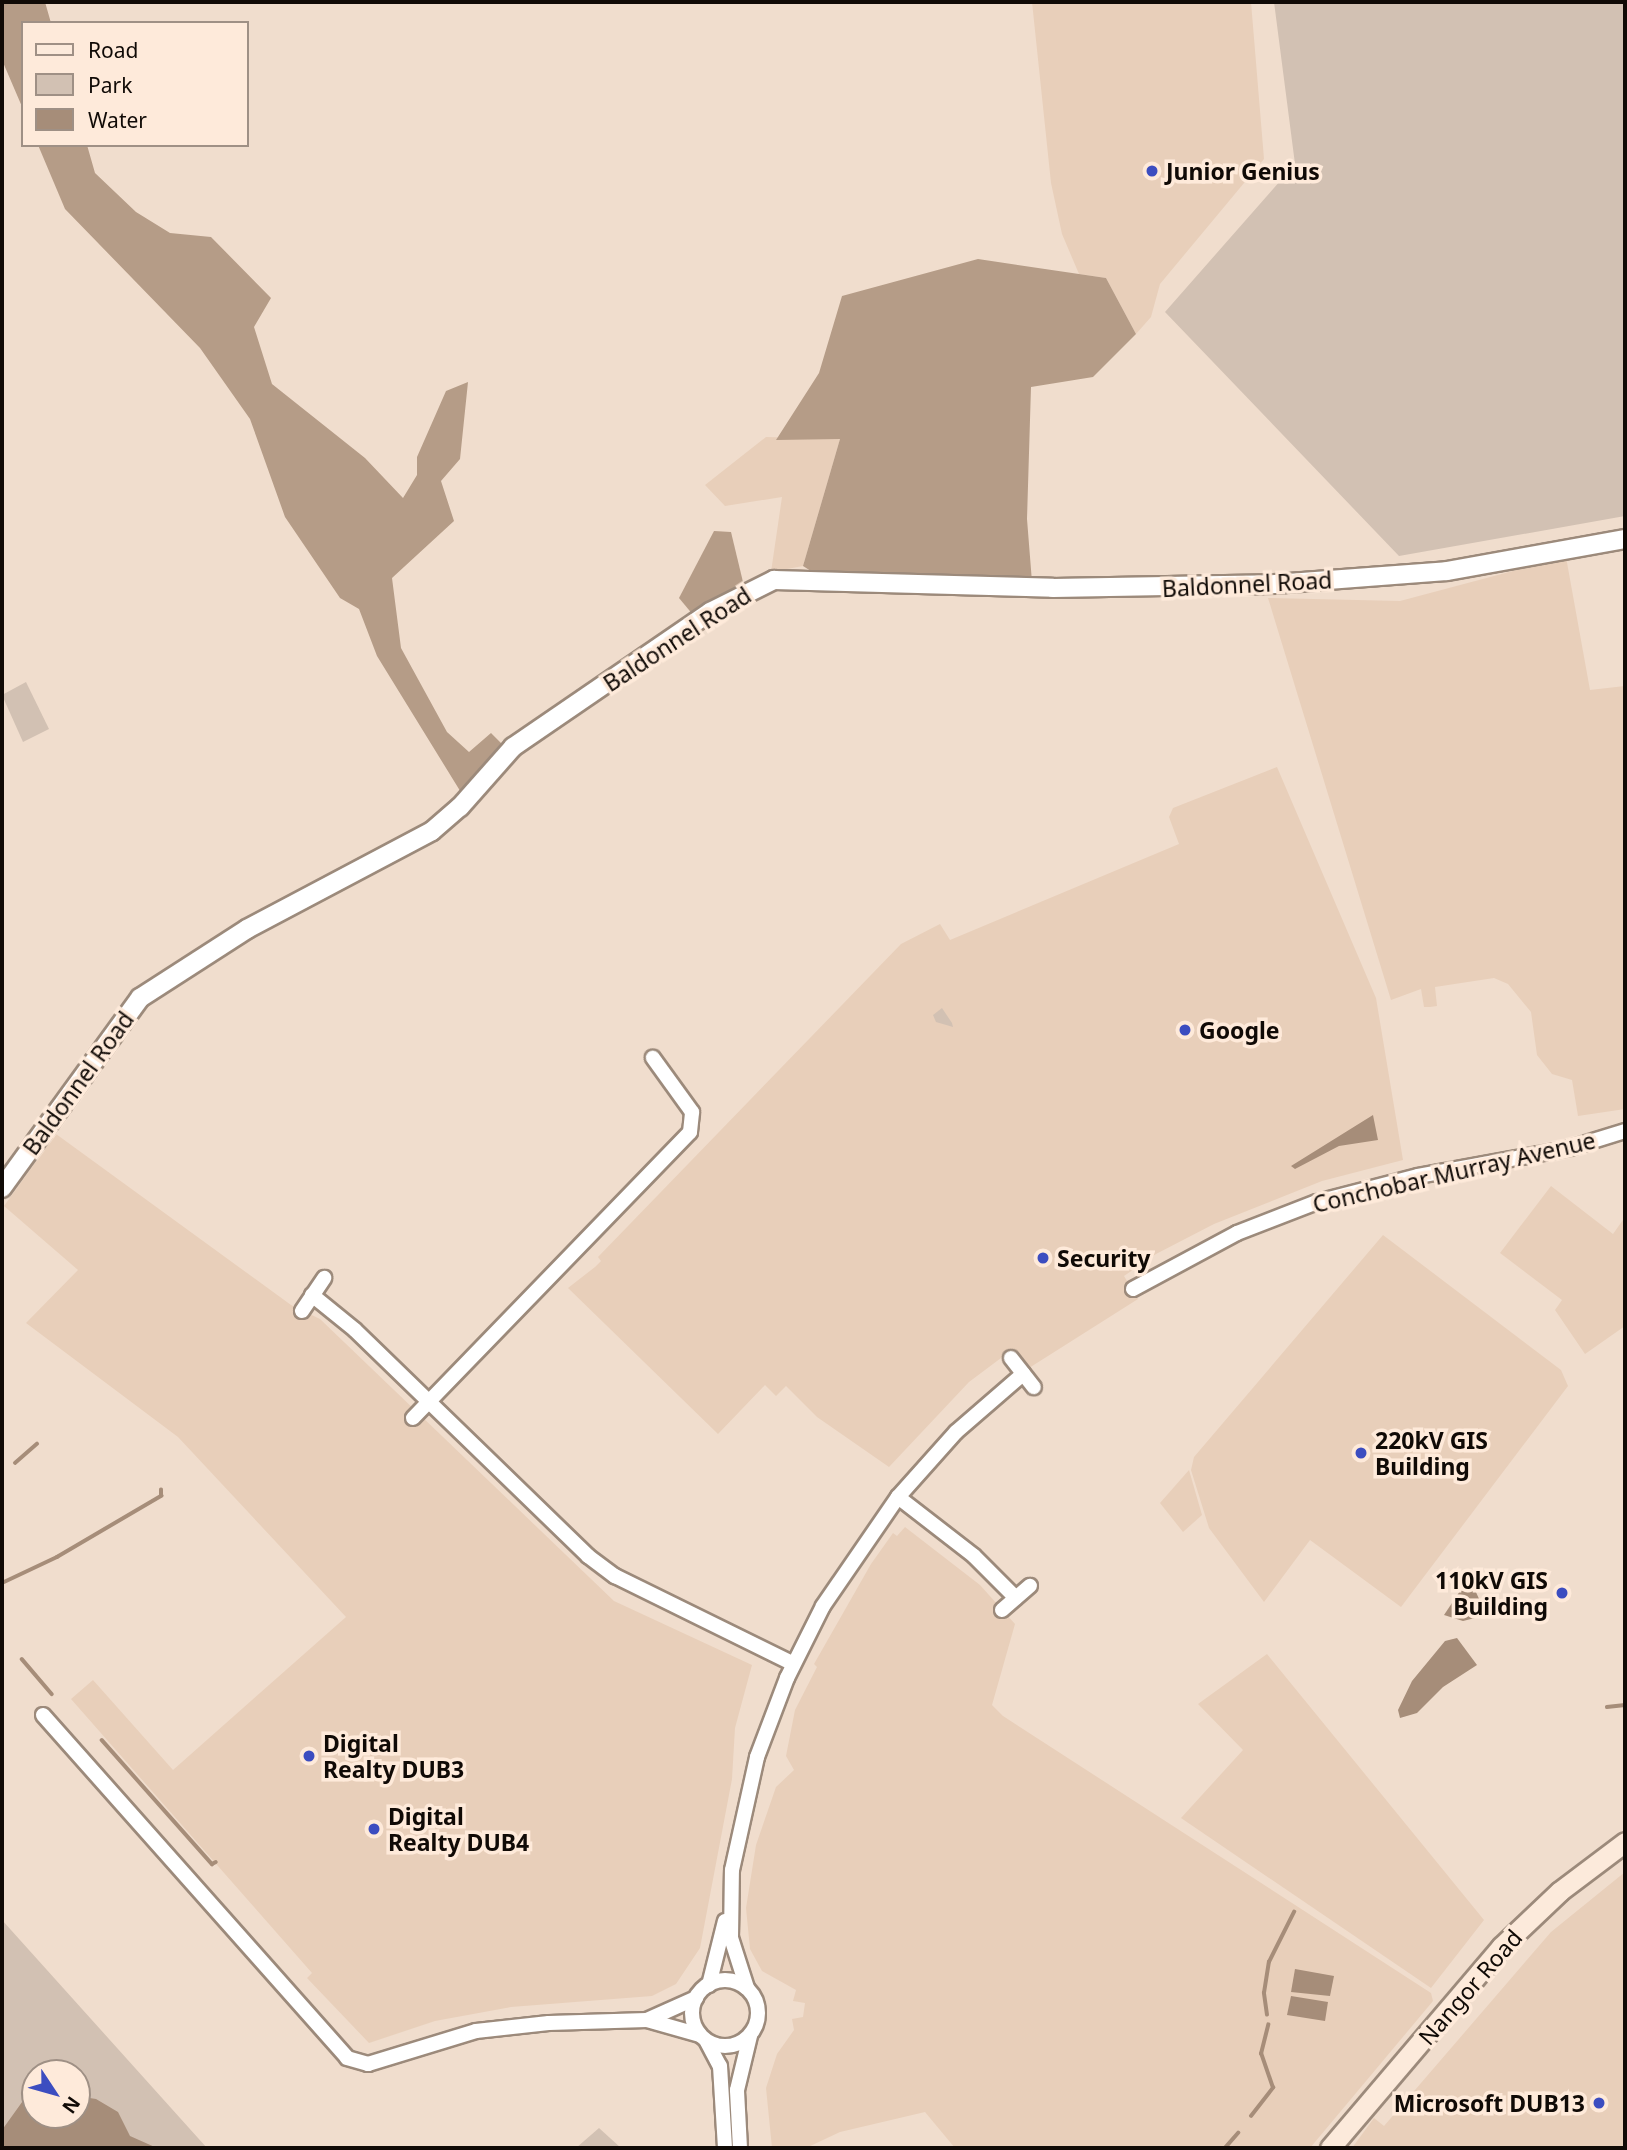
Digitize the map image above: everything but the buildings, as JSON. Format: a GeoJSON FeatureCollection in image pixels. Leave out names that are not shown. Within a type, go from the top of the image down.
{"type":"FeatureCollection","features":[{"type":"Feature","properties":{"kind":"main road","name":"Nangor Road"},"geometry":{"type":"LineString","coordinates":[[1331,2148],[1502,1947],[1560,1891],[1625,1842]]}},
{"type":"Feature","properties":{"kind":"street","name":"Baldonnel Road"},"geometry":{"type":"LineString","coordinates":[[2,1188],[121,1018],[140,998],[236,935],[432,831],[460,807],[513,747],[710,612],[774,580],[1065,588],[1280,583],[1447,570],[1625,539]]}},
{"type":"Feature","properties":{"kind":"street"},"geometry":{"type":"LineString","coordinates":[[413,1418],[690,1132],[692,1112],[653,1058]]}},
{"type":"Feature","properties":{"kind":"street","name":"Conchobar Murray Avenue"},"geometry":{"type":"LineString","coordinates":[[1133,1289],[1237,1233],[1317,1202],[1418,1176],[1570,1149],[1625,1131]]}},
{"type":"Feature","properties":{"kind":"street"},"geometry":{"type":"LineString","coordinates":[[302,1311],[324,1278]]}},
{"type":"Feature","properties":{"kind":"street"},"geometry":{"type":"LineString","coordinates":[[312,1295],[429,1401],[555,1524],[615,1576],[794,1664]]}},
{"type":"Feature","properties":{"kind":"street"},"geometry":{"type":"LineString","coordinates":[[1011,1358],[1034,1387]]}},
{"type":"Feature","properties":{"kind":"street"},"geometry":{"type":"LineString","coordinates":[[647,2020],[696,1998],[709,1985],[729,1909],[736,1844],[757,1757],[794,1664],[823,1606],[898,1497],[956,1432],[1023,1374]]}},
{"type":"Feature","properties":{"kind":"street"},"geometry":{"type":"LineString","coordinates":[[898,1497],[974,1556],[1016,1598]]}},
{"type":"Feature","properties":{"kind":"street"},"geometry":{"type":"LineString","coordinates":[[1002,1610],[1030,1586]]}},
{"type":"Feature","properties":{"kind":"street"},"geometry":{"type":"LineString","coordinates":[[43,1715],[347,2059],[368,2064],[476,2031],[549,2023],[647,2020],[734,2045],[750,2035]]}},
{"type":"Feature","properties":{"kind":"street"},"geometry":{"type":"LineString","coordinates":[[729,1909],[735,1956],[758,2010],[737,2090],[740,2148]]}},
{"type":"Feature","properties":{"kind":"street"},"geometry":{"type":"LineString","coordinates":[[709,1985],[731,1980],[747,1988]]}},
{"type":"Feature","properties":{"kind":"street"},"geometry":{"type":"LineString","coordinates":[[696,1998],[693,2019],[720,2066],[725,2148]]}},
{"type":"Feature","properties":{"kind":"shaded area"},"geometry":{"type":"Polygon","coordinates":[[[2,2],[45,2],[50,21],[21,21],[21,104],[2,60],[2,2]]]}},
{"type":"Feature","properties":{"kind":"shaded area","name":"Junior Genius"},"geometry":{"type":"Polygon","coordinates":[[[1032,2],[1251,2],[1264,159],[1160,284],[1151,317],[1136,334],[1106,278],[1079,274],[1062,234],[1051,183],[1032,2]]]}},
{"type":"Feature","properties":{"kind":"shaded area"},"geometry":{"type":"Polygon","coordinates":[[[39,147],[88,147],[95,173],[136,212],[170,233],[211,237],[271,298],[254,327],[272,384],[365,458],[403,498],[417,475],[417,457],[446,391],[468,382],[460,459],[441,481],[454,521],[392,578],[401,648],[447,732],[469,752],[491,733],[504,746],[462,794],[377,656],[359,609],[340,598],[285,517],[250,419],[200,348],[65,209],[39,147]]]}},
{"type":"Feature","properties":{"kind":"shaded area"},"geometry":{"type":"Polygon","coordinates":[[[978,259],[1106,278],[1136,334],[1093,377],[1031,387],[1027,519],[1032,582],[814,573],[803,566],[840,439],[776,440],[819,373],[842,296],[978,259]]]}},
{"type":"Feature","properties":{"kind":"shaded area"},"geometry":{"type":"Polygon","coordinates":[[[766,437],[840,439],[803,566],[771,572],[782,497],[725,506],[705,485],[766,437]]]}},
{"type":"Feature","properties":{"kind":"shaded area"},"geometry":{"type":"Polygon","coordinates":[[[714,531],[731,532],[743,582],[694,616],[679,598],[714,531]]]}},
{"type":"Feature","properties":{"kind":"shaded area"},"geometry":{"type":"Polygon","coordinates":[[[1566,557],[1590,690],[1625,686],[1625,1109],[1578,1116],[1572,1080],[1552,1074],[1537,1055],[1531,1012],[1508,984],[1494,978],[1435,987],[1437,1006],[1430,1007],[1424,1007],[1421,989],[1391,1000],[1268,598],[1400,601],[1566,557]]]}},
{"type":"Feature","properties":{"kind":"shaded area"},"geometry":{"type":"Polygon","coordinates":[[[1277,767],[1376,998],[1403,1160],[1322,1181],[1214,1224],[1156,1254],[1124,1276],[1138,1299],[1029,1368],[1013,1349],[969,1382],[889,1467],[817,1417],[786,1386],[776,1396],[765,1385],[718,1434],[568,1288],[601,1261],[598,1257],[901,944],[940,924],[950,940],[1179,844],[1169,817],[1173,808],[1277,767]]]}},
{"type":"Feature","properties":{"kind":"shaded area"},"geometry":{"type":"Polygon","coordinates":[[[56,1134],[291,1305],[320,1319],[614,1601],[752,1665],[735,1728],[732,1779],[700,1948],[676,1984],[652,1996],[511,2007],[435,2021],[369,2043],[307,1978],[312,1973],[71,1699],[93,1680],[173,1770],[346,1617],[178,1437],[26,1323],[78,1270],[4,1206],[56,1134]]]}},
{"type":"Feature","properties":{"kind":"shaded area"},"geometry":{"type":"Polygon","coordinates":[[[1551,1186],[1613,1234],[1625,1217],[1625,1326],[1585,1354],[1555,1310],[1562,1300],[1500,1253],[1551,1186]]]}},
{"type":"Feature","properties":{"kind":"shaded area"},"geometry":{"type":"Polygon","coordinates":[[[1383,1235],[1561,1370],[1568,1386],[1401,1607],[1310,1540],[1264,1602],[1209,1528],[1191,1470],[1194,1457],[1383,1235]]]}},
{"type":"Feature","properties":{"kind":"shaded area"},"geometry":{"type":"Polygon","coordinates":[[[1189,1470],[1202,1515],[1183,1532],[1160,1503],[1189,1470]]]}},
{"type":"Feature","properties":{"kind":"shaded area"},"geometry":{"type":"Polygon","coordinates":[[[905,1527],[980,1585],[1015,1624],[992,1705],[1003,1716],[1431,1993],[1433,2001],[1310,2148],[955,2148],[925,2112],[840,2132],[806,2148],[772,2148],[766,2088],[777,2054],[794,2030],[792,2019],[803,2017],[805,2003],[793,2001],[796,1990],[762,1971],[750,1949],[746,1908],[756,1845],[776,1787],[794,1770],[786,1756],[795,1710],[817,1667],[814,1664],[871,1564],[893,1533],[897,1536],[905,1527]]]}},
{"type":"Feature","properties":{"kind":"shaded area"},"geometry":{"type":"Polygon","coordinates":[[[1267,1654],[1484,1920],[1431,1988],[1181,1818],[1243,1750],[1198,1704],[1267,1654]]]}},
{"type":"Feature","properties":{"kind":"shaded area"},"geometry":{"type":"Polygon","coordinates":[[[1625,1872],[1625,2148],[1352,2148],[1374,2118],[1384,2126],[1551,1932],[1625,1872]]]}},
{"type":"Feature","properties":{"kind":"green space"},"geometry":{"type":"Polygon","coordinates":[[[1274,2],[1625,2],[1625,516],[1399,556],[1165,312],[1295,164],[1274,2]]]}},
{"type":"Feature","properties":{"kind":"green space"},"geometry":{"type":"Polygon","coordinates":[[[26,682],[49,729],[23,742],[2,695],[26,682]]]}},
{"type":"Feature","properties":{"kind":"green space"},"geometry":{"type":"Polygon","coordinates":[[[942,1008],[953,1027],[936,1022],[933,1015],[942,1008]]]}},
{"type":"Feature","properties":{"kind":"green space"},"geometry":{"type":"Polygon","coordinates":[[[2,1920],[207,2148],[2,2148],[2,1920]]]}},
{"type":"Feature","properties":{"kind":"green space"},"geometry":{"type":"Polygon","coordinates":[[[599,2128],[621,2148],[576,2148],[599,2128]]]}},
{"type":"Feature","properties":{"kind":"water"},"geometry":{"type":"Polygon","coordinates":[[[1373,1115],[1378,1140],[1339,1146],[1295,1169],[1291,1166],[1373,1115]]]}},
{"type":"Feature","properties":{"kind":"water"},"geometry":{"type":"Polygon","coordinates":[[[1475,1590],[1485,1612],[1483,1616],[1463,1621],[1444,1615],[1460,1591],[1475,1590]]]}},
{"type":"Feature","properties":{"kind":"water"},"geometry":{"type":"Polygon","coordinates":[[[1457,1638],[1477,1665],[1443,1687],[1417,1713],[1400,1718],[1398,1710],[1412,1681],[1445,1641],[1457,1638]]]}},
{"type":"Feature","properties":{"kind":"water"},"geometry":{"type":"Polygon","coordinates":[[[1295,1969],[1334,1976],[1330,1996],[1291,1992],[1295,1969]]]}},
{"type":"Feature","properties":{"kind":"water"},"geometry":{"type":"Polygon","coordinates":[[[1291,1996],[1328,2002],[1325,2021],[1287,2015],[1291,1996]]]}},
{"type":"Feature","properties":{"kind":"water"},"geometry":{"type":"Polygon","coordinates":[[[91,2098],[118,2112],[130,2136],[157,2148],[2,2148],[2,2130],[21,2104],[21,2129],[91,2129],[91,2098]]]}},
{"type":"Feature","properties":{"kind":"waterway"},"geometry":{"type":"LineString","coordinates":[[15,1463],[37,1444]]}},
{"type":"Feature","properties":{"kind":"waterway"},"geometry":{"type":"LineString","coordinates":[[2,1583],[57,1557],[161,1496],[161,1490]]}},
{"type":"Feature","properties":{"kind":"waterway"},"geometry":{"type":"LineString","coordinates":[[22,1659],[52,1694]]}},
{"type":"Feature","properties":{"kind":"waterway"},"geometry":{"type":"LineString","coordinates":[[1607,1707],[1625,1705]]}},
{"type":"Feature","properties":{"kind":"waterway"},"geometry":{"type":"LineString","coordinates":[[102,1740],[212,1864],[216,1862]]}},
{"type":"Feature","properties":{"kind":"waterway"},"geometry":{"type":"LineString","coordinates":[[1267,2015],[1264,1993],[1269,1962],[1294,1912]]}},
{"type":"Feature","properties":{"kind":"waterway"},"geometry":{"type":"LineString","coordinates":[[1251,2116],[1273,2088],[1261,2054],[1268,2025]]}},
{"type":"Feature","properties":{"kind":"waterway"},"geometry":{"type":"LineString","coordinates":[[1225,2148],[1238,2133]]}},
{"type":"Feature","properties":{"kind":"place","name":"Junior Genius"},"geometry":{"type":"Point","coordinates":[1152,171]}},
{"type":"Feature","properties":{"kind":"place","name":"Google"},"geometry":{"type":"Point","coordinates":[1185,1030]}},
{"type":"Feature","properties":{"kind":"place","name":"Security"},"geometry":{"type":"Point","coordinates":[1043,1258]}},
{"type":"Feature","properties":{"kind":"place","name":"220kV GIS Building"},"geometry":{"type":"Point","coordinates":[1361,1453]}},
{"type":"Feature","properties":{"kind":"place","name":"110kV GIS Building"},"geometry":{"type":"Point","coordinates":[1562,1593]}},
{"type":"Feature","properties":{"kind":"place","name":"Digital Realty DUB3"},"geometry":{"type":"Point","coordinates":[309,1756]}},
{"type":"Feature","properties":{"kind":"place","name":"Digital Realty DUB4"},"geometry":{"type":"Point","coordinates":[374,1829]}},
{"type":"Feature","properties":{"kind":"place","name":"Microsoft DUB13"},"geometry":{"type":"Point","coordinates":[1599,2103]}}]}
